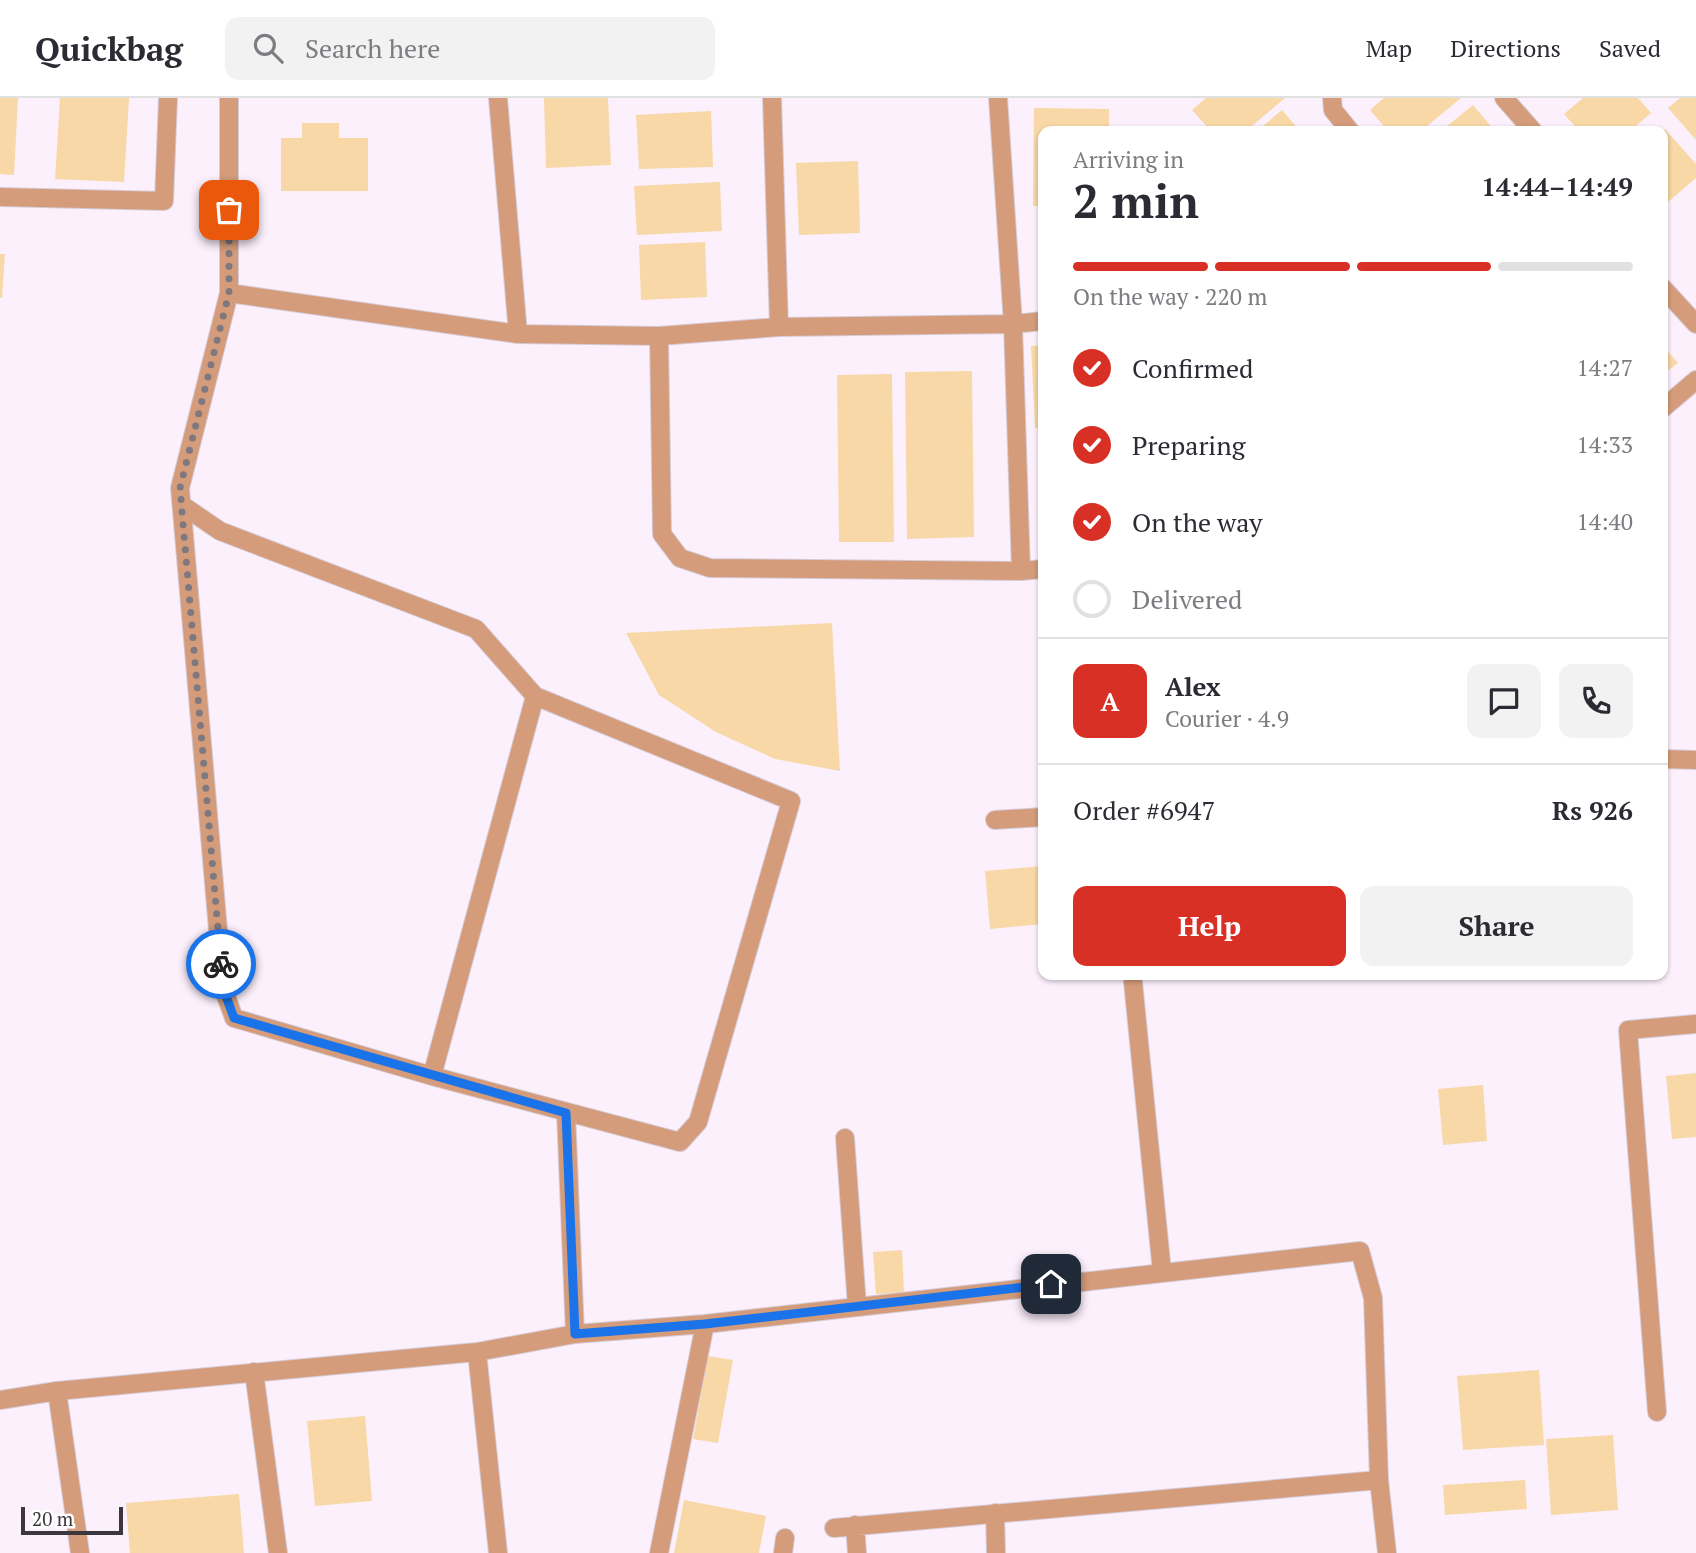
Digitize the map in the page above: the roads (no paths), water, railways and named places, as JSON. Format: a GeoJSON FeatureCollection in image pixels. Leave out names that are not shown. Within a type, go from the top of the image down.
{"type":"FeatureCollection","features":[{"type":"Feature","properties":{"kind":"street"},"geometry":{"type":"LineString","coordinates":[[0,197],[164,201],[168,98]]}},
{"type":"Feature","properties":{"kind":"street"},"geometry":{"type":"LineString","coordinates":[[182,505],[220,531],[477,629],[536,696],[791,801],[698,1122],[680,1142],[432,1076],[234,1018],[223,988],[180,488],[229,293],[229,98]]}},
{"type":"Feature","properties":{"kind":"street"},"geometry":{"type":"LineString","coordinates":[[498,98],[518,334]]}},
{"type":"Feature","properties":{"kind":"street"},"geometry":{"type":"LineString","coordinates":[[772,98],[779,327]]}},
{"type":"Feature","properties":{"kind":"street"},"geometry":{"type":"LineString","coordinates":[[998,98],[1013,324],[1021,571]]}},
{"type":"Feature","properties":{"kind":"street"},"geometry":{"type":"LineString","coordinates":[[1332,98],[1333,110],[1346,126]]}},
{"type":"Feature","properties":{"kind":"street"},"geometry":{"type":"LineString","coordinates":[[1504,98],[1528,126]]}},
{"type":"Feature","properties":{"kind":"street"},"geometry":{"type":"LineString","coordinates":[[229,293],[518,334],[659,336],[779,327],[1038,322]]}},
{"type":"Feature","properties":{"kind":"street"},"geometry":{"type":"LineString","coordinates":[[1668,294],[1696,324]]}},
{"type":"Feature","properties":{"kind":"street"},"geometry":{"type":"LineString","coordinates":[[659,336],[662,534],[680,558],[710,568],[1038,569]]}},
{"type":"Feature","properties":{"kind":"street"},"geometry":{"type":"LineString","coordinates":[[1668,404],[1696,380]]}},
{"type":"Feature","properties":{"kind":"street"},"geometry":{"type":"LineString","coordinates":[[432,1076],[536,696]]}},
{"type":"Feature","properties":{"kind":"street"},"geometry":{"type":"LineString","coordinates":[[1668,759],[1696,760]]}},
{"type":"Feature","properties":{"kind":"street"},"geometry":{"type":"LineString","coordinates":[[995,820],[1038,817]]}},
{"type":"Feature","properties":{"kind":"street"},"geometry":{"type":"LineString","coordinates":[[1133,982],[1162,1272]]}},
{"type":"Feature","properties":{"kind":"street"},"geometry":{"type":"LineString","coordinates":[[1657,1412],[1628,1030],[1696,1024]]}},
{"type":"Feature","properties":{"kind":"street"},"geometry":{"type":"LineString","coordinates":[[566,1113],[575,1334]]}},
{"type":"Feature","properties":{"kind":"street"},"geometry":{"type":"LineString","coordinates":[[845,1138],[857,1306]]}},
{"type":"Feature","properties":{"kind":"street"},"geometry":{"type":"LineString","coordinates":[[0,1401],[57,1391],[477,1352],[575,1334],[705,1324],[1360,1251],[1373,1298],[1378,1480],[1387,1553]]}},
{"type":"Feature","properties":{"kind":"street"},"geometry":{"type":"LineString","coordinates":[[659,1553],[705,1324]]}},
{"type":"Feature","properties":{"kind":"street"},"geometry":{"type":"LineString","coordinates":[[477,1352],[498,1553]]}},
{"type":"Feature","properties":{"kind":"street"},"geometry":{"type":"LineString","coordinates":[[254,1372],[278,1553]]}},
{"type":"Feature","properties":{"kind":"street"},"geometry":{"type":"LineString","coordinates":[[57,1391],[80,1553]]}},
{"type":"Feature","properties":{"kind":"street"},"geometry":{"type":"LineString","coordinates":[[835,1528],[1378,1480]]}},
{"type":"Feature","properties":{"kind":"street"},"geometry":{"type":"LineString","coordinates":[[995,1513],[996,1553]]}},
{"type":"Feature","properties":{"kind":"street"},"geometry":{"type":"LineString","coordinates":[[855,1525],[857,1553]]}}]}
